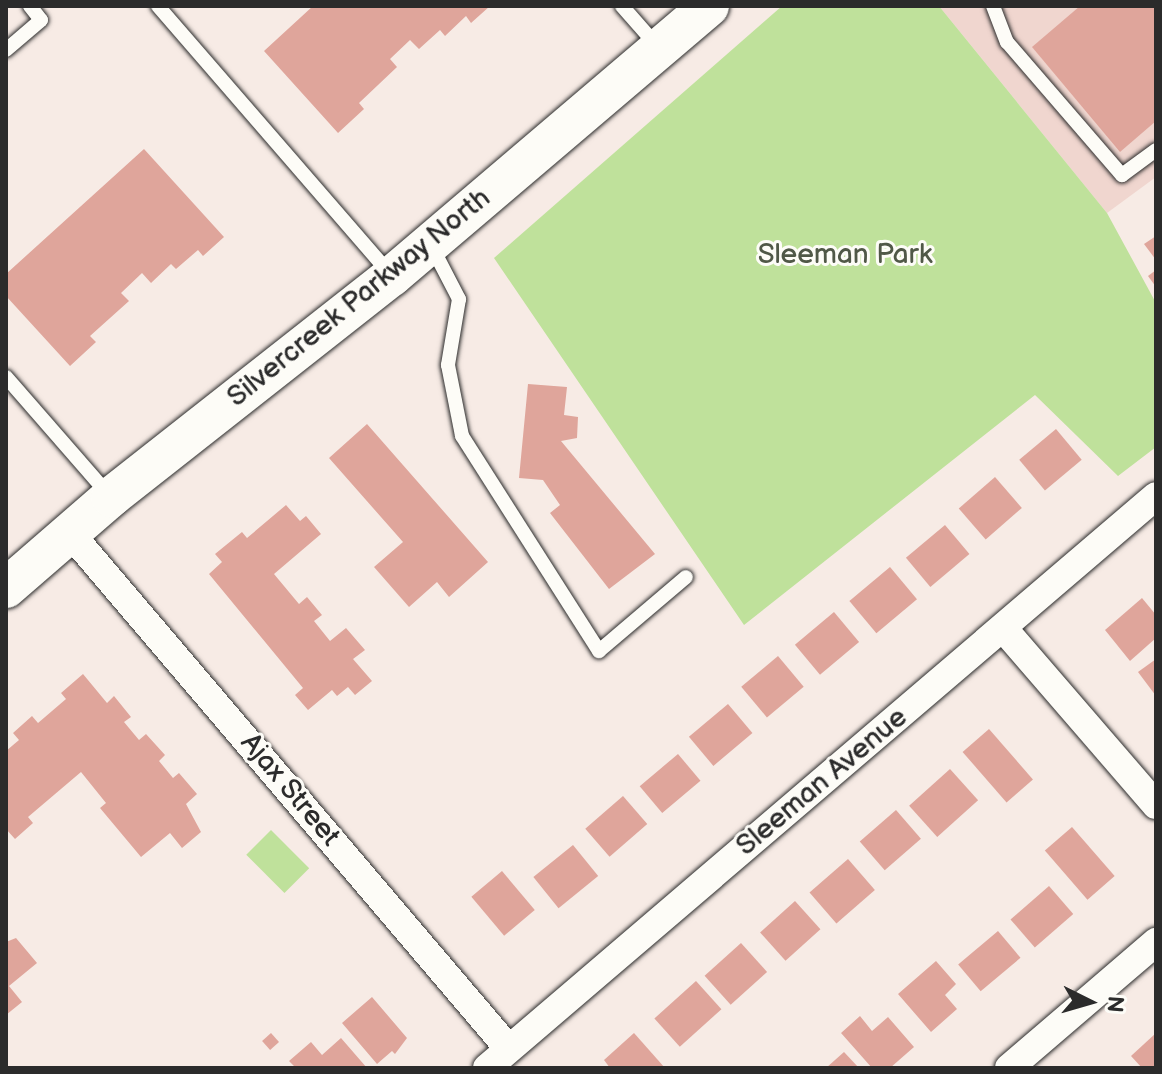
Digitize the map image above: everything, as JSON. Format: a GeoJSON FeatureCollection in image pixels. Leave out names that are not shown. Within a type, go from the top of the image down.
{"type":"FeatureCollection","features":[{"type":"Feature","properties":{"kind":"main road","name":"Silvercreek Parkway North"},"geometry":{"type":"LineString","coordinates":[[6,588],[111,497],[392,276],[709,6]]}},
{"type":"Feature","properties":{"kind":"street","name":"Sleeman Avenue"},"geometry":{"type":"LineString","coordinates":[[487,1068],[1156,496]]}},
{"type":"Feature","properties":{"kind":"street","name":"Ajax Street"},"geometry":{"type":"LineString","coordinates":[[70,533],[509,1049]]}},
{"type":"Feature","properties":{"kind":"street"},"geometry":{"type":"LineString","coordinates":[[1003,628],[1156,805]]}},
{"type":"Feature","properties":{"kind":"street"},"geometry":{"type":"LineString","coordinates":[[1009,1068],[1156,942]]}},
{"type":"Feature","properties":{"kind":"lane"},"geometry":{"type":"LineString","coordinates":[[6,50],[41,20],[30,6]]}},
{"type":"Feature","properties":{"kind":"lane"},"geometry":{"type":"LineString","coordinates":[[158,6],[392,276]]}},
{"type":"Feature","properties":{"kind":"lane"},"geometry":{"type":"LineString","coordinates":[[622,6],[659,48]]}},
{"type":"Feature","properties":{"kind":"lane"},"geometry":{"type":"LineString","coordinates":[[995,7],[1007,42],[1122,175],[1156,150]]}},
{"type":"Feature","properties":{"kind":"lane"},"geometry":{"type":"LineString","coordinates":[[430,243],[459,299],[448,365],[462,436],[599,651],[686,577]]}},
{"type":"Feature","properties":{"kind":"lane"},"geometry":{"type":"LineString","coordinates":[[6,377],[111,497]]}},
{"type":"Feature","properties":{"kind":"shaded area"},"geometry":{"type":"Polygon","coordinates":[[[939,6],[1156,6],[1156,177],[1107,213],[939,6]]]}},
{"type":"Feature","properties":{"kind":"green space","name":"Sleeman Park"},"geometry":{"type":"Polygon","coordinates":[[[782,6],[939,6],[1107,213],[1156,303],[1156,447],[1118,476],[1035,395],[744,625],[494,258],[782,6]]]}},
{"type":"Feature","properties":{"kind":"green space"},"geometry":{"type":"Polygon","coordinates":[[[271,830],[309,868],[284,893],[246,855],[271,830]]]}},
{"type":"Feature","properties":{"kind":"building"},"geometry":{"type":"Polygon","coordinates":[[[313,6],[490,6],[471,23],[466,16],[445,36],[440,30],[419,49],[410,40],[390,59],[397,67],[359,103],[364,109],[338,133],[264,51],[313,6]]]}},
{"type":"Feature","properties":{"kind":"building"},"geometry":{"type":"Polygon","coordinates":[[[1080,6],[1156,6],[1156,121],[1120,152],[1032,47],[1080,6]]]}},
{"type":"Feature","properties":{"kind":"building"},"geometry":{"type":"Polygon","coordinates":[[[144,149],[224,237],[203,256],[198,250],[176,269],[171,264],[151,283],[142,273],[121,293],[129,301],[90,336],[96,342],[70,366],[6,296],[6,274],[144,149]]]}},
{"type":"Feature","properties":{"kind":"building"},"geometry":{"type":"Polygon","coordinates":[[[1156,236],[1156,260],[1144,244],[1156,236]]]}},
{"type":"Feature","properties":{"kind":"building"},"geometry":{"type":"Polygon","coordinates":[[[1156,270],[1156,287],[1148,276],[1156,270]]]}},
{"type":"Feature","properties":{"kind":"building"},"geometry":{"type":"Polygon","coordinates":[[[528,384],[567,387],[564,415],[578,417],[577,438],[561,441],[655,554],[609,589],[550,513],[560,505],[543,480],[519,478],[528,384]]]}},
{"type":"Feature","properties":{"kind":"building"},"geometry":{"type":"Polygon","coordinates":[[[367,424],[488,562],[449,597],[437,582],[409,607],[374,567],[403,542],[329,458],[367,424]]]}},
{"type":"Feature","properties":{"kind":"building"},"geometry":{"type":"Polygon","coordinates":[[[1056,429],[1082,460],[1045,490],[1019,460],[1056,429]]]}},
{"type":"Feature","properties":{"kind":"building"},"geometry":{"type":"Polygon","coordinates":[[[995,477],[1022,508],[986,539],[959,508],[995,477]]]}},
{"type":"Feature","properties":{"kind":"building"},"geometry":{"type":"Polygon","coordinates":[[[286,505],[300,521],[306,516],[321,534],[274,574],[299,604],[307,597],[322,615],[314,621],[330,641],[346,628],[365,650],[353,659],[372,681],[355,695],[348,687],[337,696],[332,690],[308,710],[295,695],[303,688],[209,574],[222,562],[215,554],[242,532],[247,538],[286,505]]]}},
{"type":"Feature","properties":{"kind":"building"},"geometry":{"type":"Polygon","coordinates":[[[945,525],[969,554],[930,587],[906,558],[945,525]]]}},
{"type":"Feature","properties":{"kind":"building"},"geometry":{"type":"Polygon","coordinates":[[[890,567],[917,599],[876,633],[849,601],[890,567]]]}},
{"type":"Feature","properties":{"kind":"building"},"geometry":{"type":"Polygon","coordinates":[[[1142,598],[1156,615],[1156,638],[1130,661],[1105,630],[1142,598]]]}},
{"type":"Feature","properties":{"kind":"building"},"geometry":{"type":"Polygon","coordinates":[[[834,612],[859,642],[820,675],[795,645],[834,612]]]}},
{"type":"Feature","properties":{"kind":"building"},"geometry":{"type":"Polygon","coordinates":[[[778,656],[804,687],[767,717],[741,687],[778,656]]]}},
{"type":"Feature","properties":{"kind":"building"},"geometry":{"type":"Polygon","coordinates":[[[1156,659],[1156,696],[1138,672],[1156,659]]]}},
{"type":"Feature","properties":{"kind":"building"},"geometry":{"type":"Polygon","coordinates":[[[83,674],[107,703],[114,696],[131,717],[124,722],[139,740],[146,734],[165,755],[159,761],[173,778],[179,773],[197,794],[186,804],[201,832],[182,848],[170,833],[141,857],[100,808],[106,803],[81,772],[28,817],[33,823],[15,839],[6,829],[6,751],[19,740],[13,733],[32,716],[38,723],[66,699],[61,693],[83,674]]]}},
{"type":"Feature","properties":{"kind":"building"},"geometry":{"type":"Polygon","coordinates":[[[728,704],[752,733],[713,766],[689,737],[728,704]]]}},
{"type":"Feature","properties":{"kind":"building"},"geometry":{"type":"Polygon","coordinates":[[[989,729],[1033,780],[1007,803],[963,752],[989,729]]]}},
{"type":"Feature","properties":{"kind":"building"},"geometry":{"type":"Polygon","coordinates":[[[678,754],[700,781],[662,813],[640,786],[678,754]]]}},
{"type":"Feature","properties":{"kind":"building"},"geometry":{"type":"Polygon","coordinates":[[[950,769],[978,800],[937,837],[909,806],[950,769]]]}},
{"type":"Feature","properties":{"kind":"building"},"geometry":{"type":"Polygon","coordinates":[[[623,796],[647,824],[610,857],[585,829],[623,796]]]}},
{"type":"Feature","properties":{"kind":"building"},"geometry":{"type":"Polygon","coordinates":[[[896,810],[921,839],[885,870],[860,841],[896,810]]]}},
{"type":"Feature","properties":{"kind":"building"},"geometry":{"type":"Polygon","coordinates":[[[1072,827],[1115,876],[1087,900],[1045,851],[1072,827]]]}},
{"type":"Feature","properties":{"kind":"building"},"geometry":{"type":"Polygon","coordinates":[[[573,845],[598,876],[559,908],[533,877],[573,845]]]}},
{"type":"Feature","properties":{"kind":"building"},"geometry":{"type":"Polygon","coordinates":[[[848,859],[875,890],[836,923],[810,892],[848,859]]]}},
{"type":"Feature","properties":{"kind":"building"},"geometry":{"type":"Polygon","coordinates":[[[502,871],[535,910],[504,936],[471,897],[502,871]]]}},
{"type":"Feature","properties":{"kind":"building"},"geometry":{"type":"Polygon","coordinates":[[[1049,886],[1073,914],[1035,947],[1011,919],[1049,886]]]}},
{"type":"Feature","properties":{"kind":"building"},"geometry":{"type":"Polygon","coordinates":[[[795,901],[820,929],[785,961],[760,932],[795,901]]]}},
{"type":"Feature","properties":{"kind":"building"},"geometry":{"type":"Polygon","coordinates":[[[998,931],[1020,958],[981,991],[958,964],[998,931]]]}},
{"type":"Feature","properties":{"kind":"building"},"geometry":{"type":"Polygon","coordinates":[[[16,938],[37,963],[9,986],[22,1002],[6,1015],[6,942],[16,938]]]}},
{"type":"Feature","properties":{"kind":"building"},"geometry":{"type":"Polygon","coordinates":[[[741,943],[767,972],[731,1005],[705,976],[741,943]]]}},
{"type":"Feature","properties":{"kind":"building"},"geometry":{"type":"Polygon","coordinates":[[[936,961],[956,984],[945,995],[957,1009],[931,1032],[898,994],[936,961]]]}},
{"type":"Feature","properties":{"kind":"building"},"geometry":{"type":"Polygon","coordinates":[[[696,981],[721,1009],[680,1047],[654,1018],[696,981]]]}},
{"type":"Feature","properties":{"kind":"building"},"geometry":{"type":"Polygon","coordinates":[[[372,997],[407,1038],[395,1054],[392,1051],[377,1064],[342,1023],[372,997]]]}},
{"type":"Feature","properties":{"kind":"building"},"geometry":{"type":"Polygon","coordinates":[[[860,1016],[872,1031],[888,1017],[914,1047],[890,1068],[872,1068],[841,1033],[860,1016]]]}},
{"type":"Feature","properties":{"kind":"building"},"geometry":{"type":"Polygon","coordinates":[[[271,1033],[279,1042],[270,1050],[262,1041],[271,1033]]]}},
{"type":"Feature","properties":{"kind":"building"},"geometry":{"type":"Polygon","coordinates":[[[634,1033],[665,1068],[610,1068],[604,1060],[634,1033]]]}},
{"type":"Feature","properties":{"kind":"building"},"geometry":{"type":"Polygon","coordinates":[[[1156,1033],[1156,1068],[1142,1068],[1131,1056],[1156,1033]]]}},
{"type":"Feature","properties":{"kind":"building"},"geometry":{"type":"Polygon","coordinates":[[[341,1038],[367,1068],[296,1068],[289,1061],[311,1042],[322,1055],[341,1038]]]}},
{"type":"Feature","properties":{"kind":"building"},"geometry":{"type":"Polygon","coordinates":[[[844,1052],[859,1068],[826,1068],[844,1052]]]}}]}
